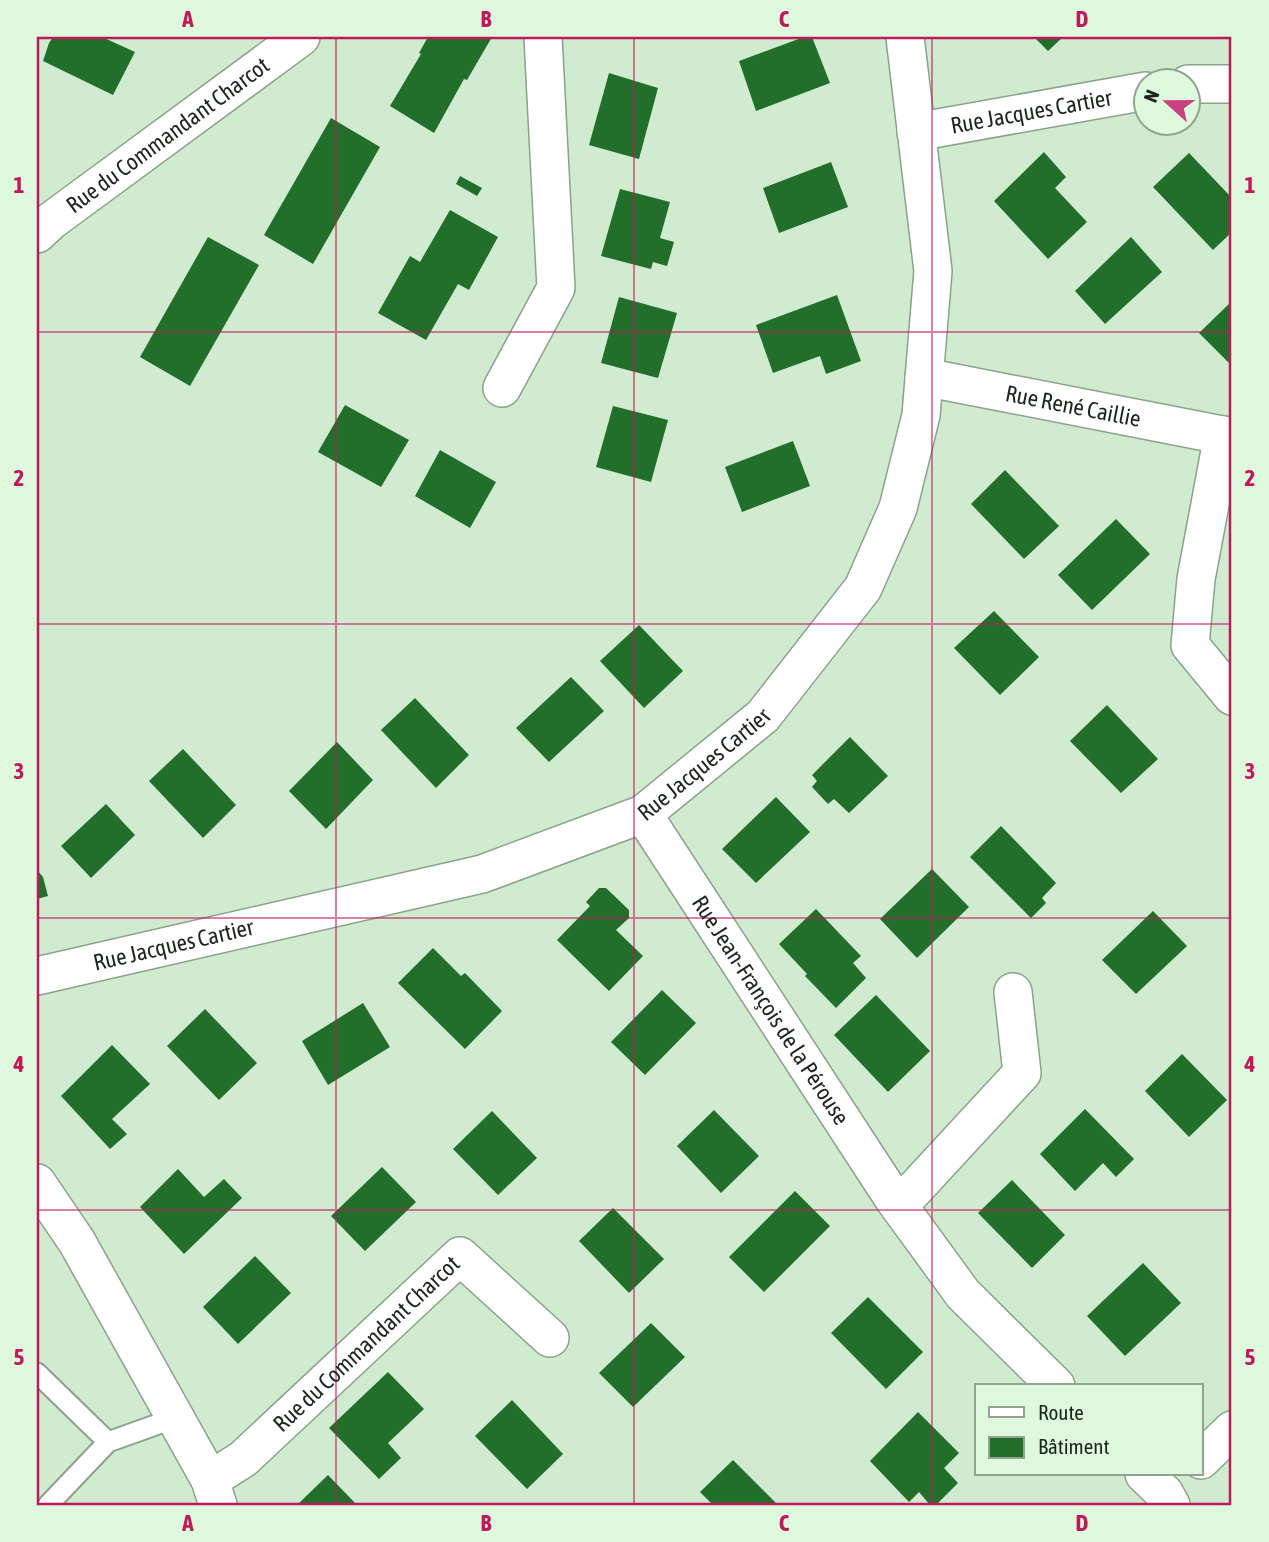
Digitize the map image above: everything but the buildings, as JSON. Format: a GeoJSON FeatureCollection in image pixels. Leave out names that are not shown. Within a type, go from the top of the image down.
{"type":"FeatureCollection","features":[{"type":"Feature","properties":{"kind":"street","name":"Rue du Commandant Charcot"},"geometry":{"type":"LineString","coordinates":[[37,234],[300,37]]}},
{"type":"Feature","properties":{"kind":"street"},"geometry":{"type":"LineString","coordinates":[[502,388],[556,288],[543,37]]}},
{"type":"Feature","properties":{"kind":"street","name":"Rue Jacques Cartier"},"geometry":{"type":"LineString","coordinates":[[37,976],[482,874],[643,814],[763,716],[863,588],[898,508],[921,415],[933,271],[905,37]]}},
{"type":"Feature","properties":{"kind":"street"},"geometry":{"type":"LineString","coordinates":[[1202,84],[1232,83]]}},
{"type":"Feature","properties":{"kind":"street","name":"Rue Jacques Cartier"},"geometry":{"type":"LineString","coordinates":[[916,132],[1132,93]]}},
{"type":"Feature","properties":{"kind":"street","name":"Rue René Caillie"},"geometry":{"type":"LineString","coordinates":[[924,377],[1228,436],[1196,579],[1190,645],[1232,696]]}},
{"type":"Feature","properties":{"kind":"street","name":"Rue Jean-François de la Pérouse"},"geometry":{"type":"LineString","coordinates":[[643,814],[900,1206],[963,1294],[1054,1384]]}},
{"type":"Feature","properties":{"kind":"street"},"geometry":{"type":"LineString","coordinates":[[900,1206],[1023,1073],[1013,992]]}},
{"type":"Feature","properties":{"kind":"street","name":"Rue du Commandant Charcot"},"geometry":{"type":"LineString","coordinates":[[37,1183],[77,1242],[214,1492],[243,1459],[460,1256],[550,1338]]}},
{"type":"Feature","properties":{"kind":"street"},"geometry":{"type":"LineString","coordinates":[[1202,1459],[1232,1430]]}},
{"type":"Feature","properties":{"kind":"lane"},"geometry":{"type":"LineString","coordinates":[[37,1373],[108,1442]]}},
{"type":"Feature","properties":{"kind":"lane"},"geometry":{"type":"LineString","coordinates":[[48,1505],[108,1442],[175,1418]]}}]}
